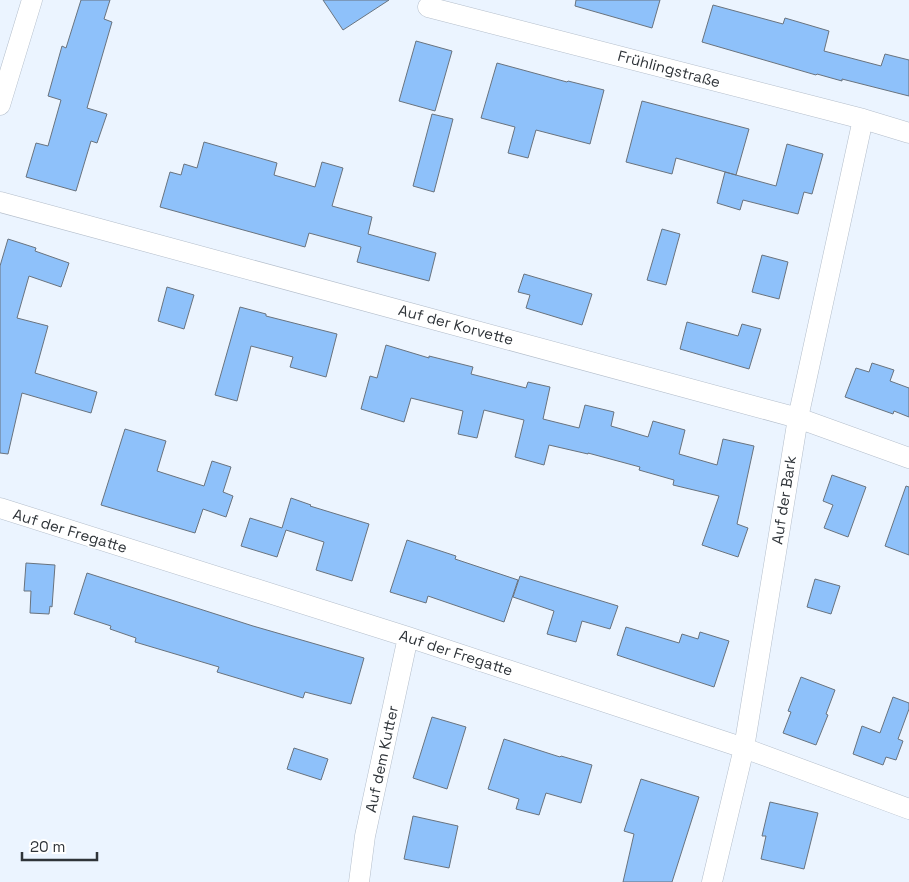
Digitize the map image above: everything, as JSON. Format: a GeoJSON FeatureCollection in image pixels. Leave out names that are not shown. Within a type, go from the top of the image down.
{"type":"FeatureCollection","features":[{"type":"Feature","properties":{"kind":"street"},"geometry":{"type":"LineString","coordinates":[[0,104],[32,0]]}},
{"type":"Feature","properties":{"kind":"street","name":"Frühlingstraße"},"geometry":{"type":"LineString","coordinates":[[428,7],[909,133]]}},
{"type":"Feature","properties":{"kind":"street","name":"Auf der Bark"},"geometry":{"type":"LineString","coordinates":[[712,882],[744,748],[798,418],[863,120]]}},
{"type":"Feature","properties":{"kind":"street","name":"Auf der Korvette"},"geometry":{"type":"LineString","coordinates":[[0,202],[798,418],[909,458]]}},
{"type":"Feature","properties":{"kind":"street","name":"Auf der Fregatte"},"geometry":{"type":"LineString","coordinates":[[0,508],[408,637],[744,748],[909,809]]}},
{"type":"Feature","properties":{"kind":"street","name":"Auf dem Kutter"},"geometry":{"type":"LineString","coordinates":[[358,882],[365,836],[408,637]]}},
{"type":"Feature","properties":{"kind":"building"},"geometry":{"type":"Polygon","coordinates":[[[81,0],[110,0],[104,19],[112,22],[87,108],[107,114],[97,143],[91,141],[76,191],[26,177],[36,143],[48,146],[61,100],[48,96],[62,46],[66,48],[81,0]]]}},
{"type":"Feature","properties":{"kind":"building"},"geometry":{"type":"Polygon","coordinates":[[[323,0],[389,0],[343,30],[323,0]]]}},
{"type":"Feature","properties":{"kind":"building"},"geometry":{"type":"Polygon","coordinates":[[[576,0],[660,0],[652,28],[575,6],[576,0]]]}},
{"type":"Feature","properties":{"kind":"building"},"geometry":{"type":"Polygon","coordinates":[[[713,5],[783,24],[785,18],[829,31],[824,51],[881,66],[885,54],[909,60],[909,96],[842,79],[842,81],[816,75],[702,42],[713,5]]]}},
{"type":"Feature","properties":{"kind":"building"},"geometry":{"type":"Polygon","coordinates":[[[416,41],[452,51],[435,111],[399,101],[416,41]]]}},
{"type":"Feature","properties":{"kind":"building"},"geometry":{"type":"Polygon","coordinates":[[[497,63],[604,90],[590,144],[536,130],[528,158],[508,153],[515,127],[481,118],[497,63]]]}},
{"type":"Feature","properties":{"kind":"building"},"geometry":{"type":"Polygon","coordinates":[[[642,101],[749,129],[736,175],[676,158],[672,174],[626,162],[642,101]]]}},
{"type":"Feature","properties":{"kind":"building"},"geometry":{"type":"Polygon","coordinates":[[[432,114],[453,119],[434,192],[413,186],[432,114]]]}},
{"type":"Feature","properties":{"kind":"building"},"geometry":{"type":"Polygon","coordinates":[[[204,142],[277,163],[274,175],[315,187],[322,162],[343,168],[332,206],[372,217],[368,234],[436,253],[429,281],[357,262],[361,247],[309,233],[305,247],[160,207],[170,172],[181,175],[184,164],[197,168],[204,142]]]}},
{"type":"Feature","properties":{"kind":"building"},"geometry":{"type":"Polygon","coordinates":[[[787,144],[823,154],[812,194],[804,192],[798,214],[743,200],[740,210],[717,203],[725,172],[776,186],[787,144]]]}},
{"type":"Feature","properties":{"kind":"building"},"geometry":{"type":"Polygon","coordinates":[[[662,229],[680,234],[666,285],[647,280],[662,229]]]}},
{"type":"Feature","properties":{"kind":"building"},"geometry":{"type":"Polygon","coordinates":[[[8,239],[36,248],[35,251],[69,263],[61,287],[29,276],[17,318],[48,326],[35,373],[97,392],[91,413],[22,393],[8,454],[0,453],[0,266],[8,239]]]}},
{"type":"Feature","properties":{"kind":"building"},"geometry":{"type":"Polygon","coordinates":[[[762,255],[788,262],[779,299],[752,292],[762,255]]]}},
{"type":"Feature","properties":{"kind":"building"},"geometry":{"type":"Polygon","coordinates":[[[524,274],[592,294],[582,325],[526,308],[530,295],[518,292],[524,274]]]}},
{"type":"Feature","properties":{"kind":"building"},"geometry":{"type":"Polygon","coordinates":[[[167,287],[194,295],[184,329],[158,321],[167,287]]]}},
{"type":"Feature","properties":{"kind":"building"},"geometry":{"type":"Polygon","coordinates":[[[240,307],[266,314],[266,316],[337,334],[326,377],[290,367],[293,357],[251,346],[237,401],[215,395],[240,307]]]}},
{"type":"Feature","properties":{"kind":"building"},"geometry":{"type":"Polygon","coordinates":[[[687,322],[738,336],[742,324],[761,329],[749,369],[680,349],[687,322]]]}},
{"type":"Feature","properties":{"kind":"building"},"geometry":{"type":"Polygon","coordinates":[[[386,345],[429,358],[429,356],[473,367],[471,374],[526,388],[528,382],[550,387],[543,419],[579,428],[585,405],[614,412],[611,426],[648,437],[653,421],[685,430],[679,454],[717,465],[723,439],[754,446],[737,524],[748,528],[738,557],[702,545],[719,496],[673,485],[674,480],[639,470],[640,467],[549,445],[544,465],[515,457],[524,420],[484,410],[477,438],[458,434],[463,411],[411,398],[404,422],[361,409],[370,376],[377,378],[386,345]]]}},
{"type":"Feature","properties":{"kind":"building"},"geometry":{"type":"Polygon","coordinates":[[[872,363],[894,370],[890,381],[909,388],[909,417],[894,411],[893,414],[845,397],[856,368],[869,372],[872,363]]]}},
{"type":"Feature","properties":{"kind":"building"},"geometry":{"type":"Polygon","coordinates":[[[125,429],[166,441],[157,471],[204,486],[212,461],[231,467],[223,492],[233,496],[226,517],[203,509],[195,533],[101,505],[125,429]]]}},
{"type":"Feature","properties":{"kind":"building"},"geometry":{"type":"Polygon","coordinates":[[[832,475],[866,487],[848,537],[824,528],[833,505],[823,501],[832,475]]]}},
{"type":"Feature","properties":{"kind":"building"},"geometry":{"type":"Polygon","coordinates":[[[906,486],[909,487],[909,555],[885,546],[906,486]]]}},
{"type":"Feature","properties":{"kind":"building"},"geometry":{"type":"Polygon","coordinates":[[[291,498],[310,506],[369,524],[352,581],[316,570],[324,542],[286,530],[277,557],[241,546],[250,518],[282,528],[291,498]]]}},
{"type":"Feature","properties":{"kind":"building"},"geometry":{"type":"Polygon","coordinates":[[[407,540],[456,556],[455,559],[518,580],[504,622],[428,596],[426,603],[390,592],[407,540]]]}},
{"type":"Feature","properties":{"kind":"building"},"geometry":{"type":"Polygon","coordinates":[[[26,563],[55,565],[52,607],[50,606],[49,614],[30,613],[31,591],[24,591],[26,563]]]}},
{"type":"Feature","properties":{"kind":"building"},"geometry":{"type":"Polygon","coordinates":[[[87,573],[253,626],[364,658],[351,704],[305,692],[303,698],[217,672],[219,667],[135,642],[136,638],[110,629],[111,626],[74,614],[87,573]]]}},
{"type":"Feature","properties":{"kind":"building"},"geometry":{"type":"Polygon","coordinates":[[[520,576],[618,606],[610,629],[582,621],[576,642],[547,634],[554,611],[513,597],[520,576]]]}},
{"type":"Feature","properties":{"kind":"building"},"geometry":{"type":"Polygon","coordinates":[[[815,579],[840,586],[831,614],[807,607],[815,579]]]}},
{"type":"Feature","properties":{"kind":"building"},"geometry":{"type":"Polygon","coordinates":[[[626,627],[679,643],[682,634],[698,639],[700,632],[729,641],[714,687],[617,655],[626,627]]]}},
{"type":"Feature","properties":{"kind":"building"},"geometry":{"type":"Polygon","coordinates":[[[801,677],[835,690],[826,714],[828,715],[816,745],[783,733],[791,712],[788,711],[801,677]]]}},
{"type":"Feature","properties":{"kind":"building"},"geometry":{"type":"Polygon","coordinates":[[[893,697],[909,703],[909,709],[898,739],[903,741],[896,760],[886,757],[883,765],[853,754],[862,726],[880,733],[893,697]]]}},
{"type":"Feature","properties":{"kind":"building"},"geometry":{"type":"Polygon","coordinates":[[[432,717],[466,727],[447,789],[413,778],[432,717]]]}},
{"type":"Feature","properties":{"kind":"building"},"geometry":{"type":"Polygon","coordinates":[[[504,739],[592,765],[581,803],[546,793],[539,815],[516,809],[519,799],[488,789],[504,739]]]}},
{"type":"Feature","properties":{"kind":"building"},"geometry":{"type":"Polygon","coordinates":[[[294,748],[328,759],[321,780],[287,769],[294,748]]]}},
{"type":"Feature","properties":{"kind":"building"},"geometry":{"type":"Polygon","coordinates":[[[641,779],[699,797],[672,882],[623,882],[634,834],[624,831],[641,779]]]}},
{"type":"Feature","properties":{"kind":"building"},"geometry":{"type":"Polygon","coordinates":[[[770,802],[818,813],[804,869],[761,859],[766,836],[762,836],[770,802]]]}},
{"type":"Feature","properties":{"kind":"building"},"geometry":{"type":"Polygon","coordinates":[[[413,816],[458,826],[449,868],[404,859],[413,816]]]}}]}
